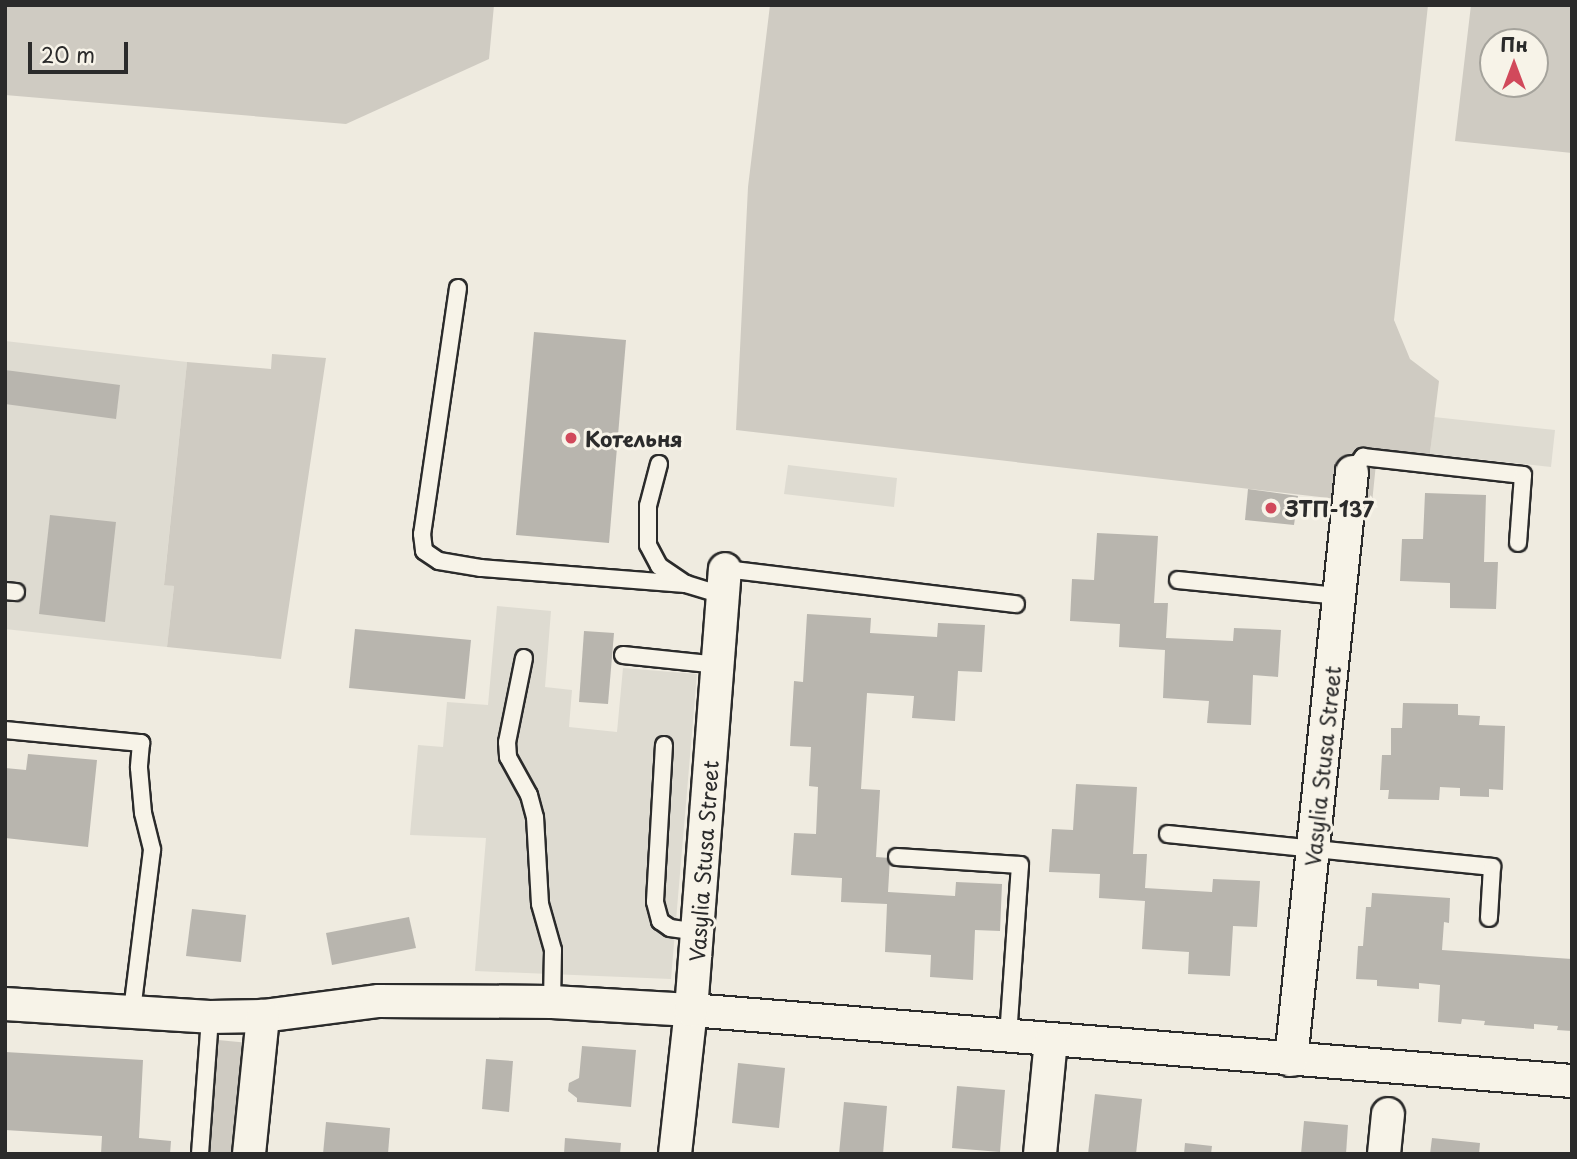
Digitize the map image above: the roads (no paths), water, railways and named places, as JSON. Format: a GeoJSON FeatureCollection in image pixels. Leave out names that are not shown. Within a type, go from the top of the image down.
{"type":"FeatureCollection","features":[{"type":"Feature","properties":{"kind":"street","name":"Vasylia Stusa Street"},"geometry":{"type":"LineString","coordinates":[[1291,1060],[1352,472]]}},
{"type":"Feature","properties":{"kind":"street","name":"Vasylia Stusa Street"},"geometry":{"type":"LineString","coordinates":[[676,1154],[691,1010],[724,582]]}},
{"type":"Feature","properties":{"kind":"street"},"geometry":{"type":"LineString","coordinates":[[5,1004],[210,1017],[262,1016],[379,1001],[552,1002],[691,1010],[1572,1081]]}},
{"type":"Feature","properties":{"kind":"street"},"geometry":{"type":"LineString","coordinates":[[249,1154],[262,1016]]}},
{"type":"Feature","properties":{"kind":"street"},"geometry":{"type":"LineString","coordinates":[[1040,1154],[1051,1040]]}},
{"type":"Feature","properties":{"kind":"street"},"geometry":{"type":"LineString","coordinates":[[1384,1154],[1388,1114]]}},
{"type":"Feature","properties":{"kind":"lane"},"geometry":{"type":"LineString","coordinates":[[458,288],[422,534],[424,551],[439,561],[481,568],[686,584],[724,582],[1016,604]]}},
{"type":"Feature","properties":{"kind":"lane"},"geometry":{"type":"LineString","coordinates":[[1352,472],[1363,457],[1523,475],[1518,543]]}},
{"type":"Feature","properties":{"kind":"lane"},"geometry":{"type":"LineString","coordinates":[[659,464],[648,506],[648,545],[659,566],[686,584]]}},
{"type":"Feature","properties":{"kind":"lane"},"geometry":{"type":"LineString","coordinates":[[1178,580],[1339,596]]}},
{"type":"Feature","properties":{"kind":"lane"},"geometry":{"type":"LineString","coordinates":[[623,656],[718,665]]}},
{"type":"Feature","properties":{"kind":"lane"},"geometry":{"type":"LineString","coordinates":[[524,658],[507,742],[509,757],[529,795],[535,817],[540,904],[553,950],[552,1002]]}},
{"type":"Feature","properties":{"kind":"lane"},"geometry":{"type":"LineString","coordinates":[[5,730],[141,743],[139,768],[143,813],[152,850],[132,1011]]}},
{"type":"Feature","properties":{"kind":"lane"},"geometry":{"type":"LineString","coordinates":[[664,745],[655,902],[660,921],[670,928],[697,932]]}},
{"type":"Feature","properties":{"kind":"lane"},"geometry":{"type":"LineString","coordinates":[[1168,834],[1492,867],[1489,918]]}},
{"type":"Feature","properties":{"kind":"lane"},"geometry":{"type":"LineString","coordinates":[[897,857],[1020,865],[1007,1037]]}},
{"type":"Feature","properties":{"kind":"lane"},"geometry":{"type":"LineString","coordinates":[[200,1154],[210,1017]]}},
{"type":"Feature","properties":{"kind":"place","name":"Котельня"},"geometry":{"type":"Point","coordinates":[571,438]}},
{"type":"Feature","properties":{"kind":"place","name":"ЗТП-137"},"geometry":{"type":"Point","coordinates":[1271,508]}}]}
